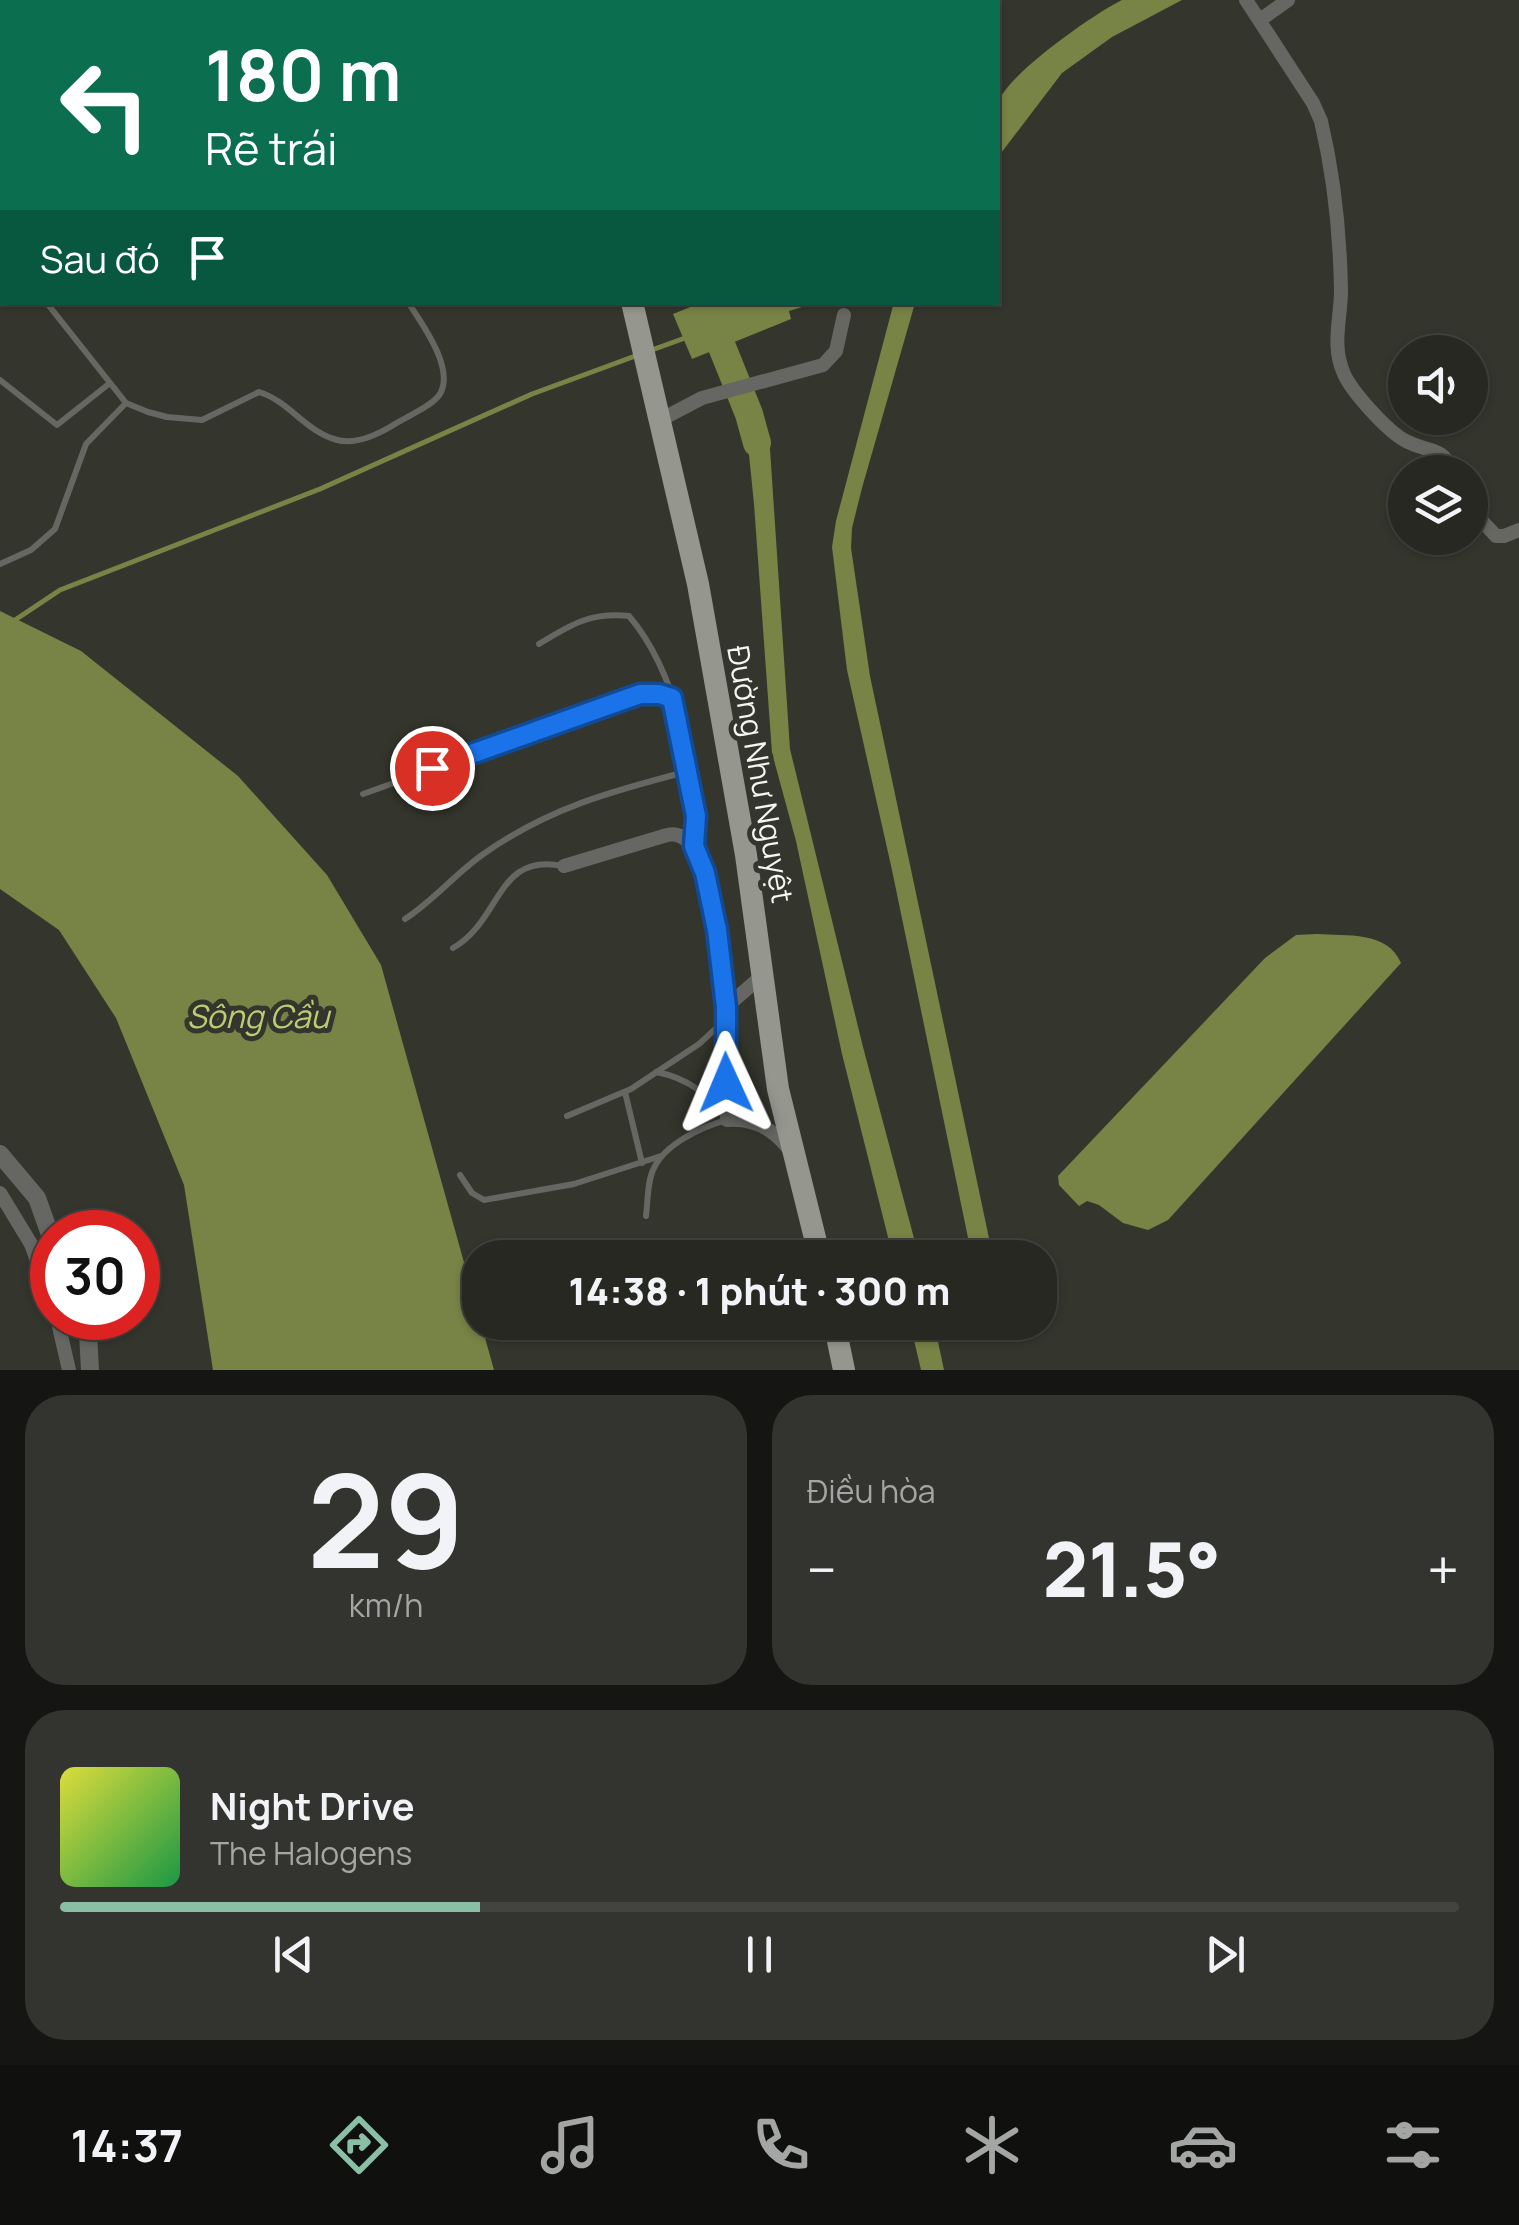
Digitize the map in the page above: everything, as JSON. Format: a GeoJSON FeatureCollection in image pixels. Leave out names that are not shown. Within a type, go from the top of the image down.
{"type":"FeatureCollection","features":[{"type":"Feature","properties":{"kind":"main road","name":"Đường Như Nguyệt"},"geometry":{"type":"LineString","coordinates":[[634,305],[698,584],[746,854],[778,1089],[815,1240]]}},
{"type":"Feature","properties":{"kind":"main road"},"geometry":{"type":"LineString","coordinates":[[838,1340],[844,1370]]}},
{"type":"Feature","properties":{"kind":"street"},"geometry":{"type":"LineString","coordinates":[[1246,0],[1314,104],[1325,138],[1339,239],[1341,295],[1336,342],[1344,374],[1389,428],[1404,440],[1445,455]]}},
{"type":"Feature","properties":{"kind":"street"},"geometry":{"type":"LineString","coordinates":[[1260,20],[1288,0]]}},
{"type":"Feature","properties":{"kind":"street"},"geometry":{"type":"LineString","coordinates":[[660,420],[702,398],[823,365],[836,351],[844,315]]}},
{"type":"Feature","properties":{"kind":"street"},"geometry":{"type":"LineString","coordinates":[[1488,527],[1496,536],[1519,530]]}},
{"type":"Feature","properties":{"kind":"street"},"geometry":{"type":"LineString","coordinates":[[564,866],[677,832],[687,837],[705,873],[717,930],[726,1013],[727,1120],[739,1119],[774,1130],[793,1156]]}},
{"type":"Feature","properties":{"kind":"street"},"geometry":{"type":"LineString","coordinates":[[726,1013],[763,976]]}},
{"type":"Feature","properties":{"kind":"street"},"geometry":{"type":"LineString","coordinates":[[0,1154],[36,1198],[41,1210]]}},
{"type":"Feature","properties":{"kind":"street"},"geometry":{"type":"LineString","coordinates":[[0,1193],[30,1241]]}},
{"type":"Feature","properties":{"kind":"street"},"geometry":{"type":"LineString","coordinates":[[63,1340],[69,1370]]}},
{"type":"Feature","properties":{"kind":"street"},"geometry":{"type":"LineString","coordinates":[[88,1340],[90,1370]]}},
{"type":"Feature","properties":{"kind":"lane"},"geometry":{"type":"LineString","coordinates":[[48,305],[126,402],[167,418],[202,420],[259,392],[271,396],[315,431],[356,442],[387,429],[438,397],[442,387],[443,372],[435,345],[410,305]]}},
{"type":"Feature","properties":{"kind":"lane"},"geometry":{"type":"LineString","coordinates":[[0,380],[57,425],[110,383]]}},
{"type":"Feature","properties":{"kind":"lane"},"geometry":{"type":"LineString","coordinates":[[0,564],[30,550],[55,529],[86,444],[126,402]]}},
{"type":"Feature","properties":{"kind":"lane"},"geometry":{"type":"LineString","coordinates":[[538,644],[584,619],[604,614],[628,616],[655,652],[672,698],[696,816],[694,846]]}},
{"type":"Feature","properties":{"kind":"lane"},"geometry":{"type":"LineString","coordinates":[[363,794],[640,694],[672,698]]}},
{"type":"Feature","properties":{"kind":"lane"},"geometry":{"type":"LineString","coordinates":[[405,919],[426,905],[455,874],[556,811],[689,771]]}},
{"type":"Feature","properties":{"kind":"lane"},"geometry":{"type":"LineString","coordinates":[[453,948],[476,930],[509,879],[521,868],[537,864],[564,866]]}},
{"type":"Feature","properties":{"kind":"lane"},"geometry":{"type":"LineString","coordinates":[[567,1116],[624,1092],[656,1072],[699,1044],[726,1013]]}},
{"type":"Feature","properties":{"kind":"lane"},"geometry":{"type":"LineString","coordinates":[[460,1174],[472,1193],[484,1200],[574,1184],[662,1156],[696,1133],[727,1120],[705,1092],[672,1075],[656,1072]]}},
{"type":"Feature","properties":{"kind":"lane"},"geometry":{"type":"LineString","coordinates":[[624,1092],[642,1163]]}},
{"type":"Feature","properties":{"kind":"lane"},"geometry":{"type":"LineString","coordinates":[[646,1216],[652,1170],[662,1156]]}},
{"type":"Feature","properties":{"kind":"water"},"geometry":{"type":"Polygon","coordinates":[[[1122,0],[1182,0],[1112,37],[1062,73],[1000,154],[1000,100],[1005,91],[1053,46],[1122,0]]]}},
{"type":"Feature","properties":{"kind":"water"},"geometry":{"type":"Polygon","coordinates":[[[695,305],[808,305],[789,311],[791,319],[692,359],[673,314],[695,305]]]}},
{"type":"Feature","properties":{"kind":"water"},"geometry":{"type":"Polygon","coordinates":[[[893,305],[914,305],[862,488],[851,548],[870,676],[989,1240],[968,1240],[847,670],[832,547],[893,305]]]}},
{"type":"Feature","properties":{"kind":"water"},"geometry":{"type":"Polygon","coordinates":[[[757,404],[770,449],[790,749],[914,1240],[889,1240],[772,753],[748,445],[734,413],[757,404]]]}},
{"type":"Feature","properties":{"kind":"water","name":"Sông Cầu"},"geometry":{"type":"Polygon","coordinates":[[[0,611],[81,651],[238,776],[327,875],[381,965],[462,1255],[462,1340],[486,1340],[494,1370],[213,1370],[184,1185],[116,1018],[59,930],[0,889],[0,611]]]}},
{"type":"Feature","properties":{"kind":"water"},"geometry":{"type":"Polygon","coordinates":[[[1296,935],[1376,940],[1395,953],[1401,963],[1168,1220],[1148,1230],[1123,1223],[1099,1205],[1087,1201],[1079,1206],[1059,1185],[1058,1176],[1265,958],[1296,935]]]}},
{"type":"Feature","properties":{"kind":"water"},"geometry":{"type":"Polygon","coordinates":[[[914,1340],[938,1340],[944,1370],[921,1370],[914,1340]]]}},
{"type":"Feature","properties":{"kind":"waterway"},"geometry":{"type":"LineString","coordinates":[[714,327],[757,443]]}},
{"type":"Feature","properties":{"kind":"waterway"},"geometry":{"type":"LineString","coordinates":[[649,351],[685,338]]}},
{"type":"Feature","properties":{"kind":"waterway"},"geometry":{"type":"LineString","coordinates":[[15,620],[60,590],[320,489],[532,394],[638,355]]}},
{"type":"Feature","properties":{"kind":"route"},"geometry":{"type":"LineString","coordinates":[[432,768],[640,694],[672,698],[696,816],[694,846],[705,873],[717,930],[726,1007],[726,1083]]}}]}
